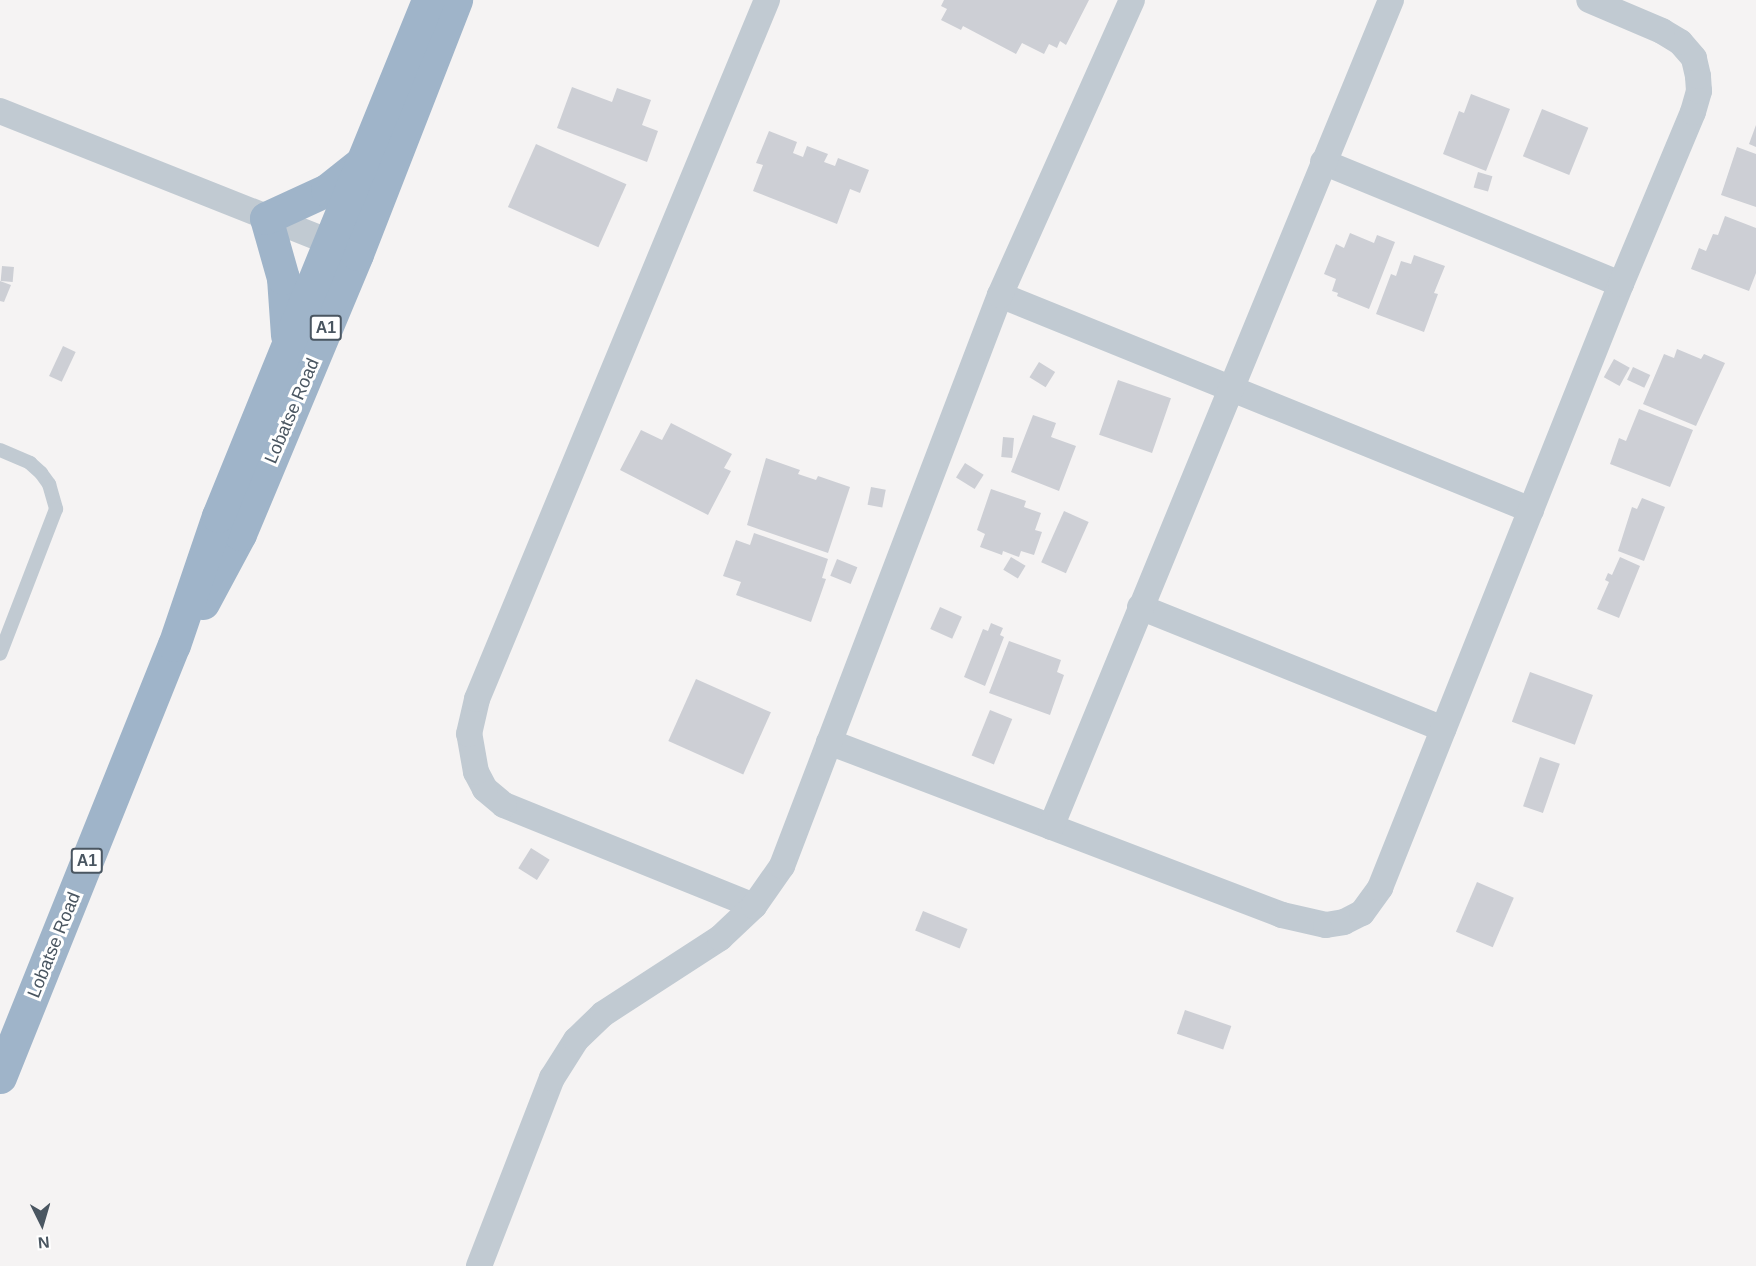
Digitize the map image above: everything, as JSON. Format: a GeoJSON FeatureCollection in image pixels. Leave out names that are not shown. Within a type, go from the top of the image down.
{"type":"FeatureCollection","features":[{"type":"Feature","properties":{"kind":"highway","name":"Lobatse Road"},"geometry":{"type":"LineString","coordinates":[[0,1077],[174,645],[218,516],[287,349],[344,248],[363,162],[428,0]]}},
{"type":"Feature","properties":{"kind":"highway","name":"Lobatse Road"},"geometry":{"type":"LineString","coordinates":[[174,645],[213,588],[240,534],[344,248],[456,0]]}},
{"type":"Feature","properties":{"kind":"highway"},"geometry":{"type":"LineString","coordinates":[[287,349],[283,278],[266,218],[327,190],[363,162]]}},
{"type":"Feature","properties":{"kind":"street"},"geometry":{"type":"LineString","coordinates":[[754,906],[504,805],[485,789],[476,772],[469,734],[477,699],[767,0]]}},
{"type":"Feature","properties":{"kind":"street"},"geometry":{"type":"LineString","coordinates":[[479,1266],[552,1078],[576,1040],[603,1014],[720,938],[754,906],[782,866],[1000,295],[1132,0]]}},
{"type":"Feature","properties":{"kind":"street"},"geometry":{"type":"LineString","coordinates":[[1051,827],[1391,0]]}},
{"type":"Feature","properties":{"kind":"street"},"geometry":{"type":"LineString","coordinates":[[829,742],[1291,918],[1326,925],[1344,922],[1362,913],[1380,888],[1621,284],[1693,112],[1699,91],[1694,58],[1680,42],[1662,31],[1590,0]]}},
{"type":"Feature","properties":{"kind":"street"},"geometry":{"type":"LineString","coordinates":[[0,111],[344,248]]}},
{"type":"Feature","properties":{"kind":"street"},"geometry":{"type":"LineString","coordinates":[[1323,162],[1621,284]]}},
{"type":"Feature","properties":{"kind":"street"},"geometry":{"type":"LineString","coordinates":[[1000,295],[1531,510]]}},
{"type":"Feature","properties":{"kind":"street"},"geometry":{"type":"LineString","coordinates":[[1140,607],[1443,729]]}},
{"type":"Feature","properties":{"kind":"lane"},"geometry":{"type":"LineString","coordinates":[[0,450],[30,463],[41,473],[49,484],[56,509],[0,654]]}},
{"type":"Feature","properties":{"kind":"building"},"geometry":{"type":"Polygon","coordinates":[[[944,0],[1089,0],[1066,45],[1060,41],[1057,48],[1049,44],[1044,54],[1022,43],[1016,54],[963,26],[961,30],[941,20],[947,9],[941,6],[944,0]]]}},
{"type":"Feature","properties":{"kind":"building"},"geometry":{"type":"Polygon","coordinates":[[[572,87],[612,102],[617,88],[651,100],[642,125],[658,131],[647,162],[557,128],[572,87]]]}},
{"type":"Feature","properties":{"kind":"building"},"geometry":{"type":"Polygon","coordinates":[[[1471,94],[1510,109],[1486,171],[1443,154],[1459,111],[1464,113],[1471,94]]]}},
{"type":"Feature","properties":{"kind":"building"},"geometry":{"type":"Polygon","coordinates":[[[1542,109],[1588,128],[1569,175],[1523,156],[1542,109]]]}},
{"type":"Feature","properties":{"kind":"building"},"geometry":{"type":"Polygon","coordinates":[[[1756,125],[1756,147],[1749,144],[1756,125]]]}},
{"type":"Feature","properties":{"kind":"building"},"geometry":{"type":"Polygon","coordinates":[[[769,131],[797,142],[793,153],[803,157],[807,146],[828,154],[824,162],[835,166],[838,158],[869,170],[860,193],[850,189],[837,224],[753,191],[763,165],[756,163],[769,131]]]}},
{"type":"Feature","properties":{"kind":"building"},"geometry":{"type":"Polygon","coordinates":[[[536,144],[626,184],[598,247],[508,207],[536,144]]]}},
{"type":"Feature","properties":{"kind":"building"},"geometry":{"type":"Polygon","coordinates":[[[1737,147],[1756,154],[1756,207],[1721,195],[1737,147]]]}},
{"type":"Feature","properties":{"kind":"building"},"geometry":{"type":"Polygon","coordinates":[[[1478,172],[1492,176],[1488,192],[1474,187],[1478,172]]]}},
{"type":"Feature","properties":{"kind":"building"},"geometry":{"type":"Polygon","coordinates":[[[1725,216],[1756,228],[1756,273],[1749,291],[1691,269],[1699,248],[1706,251],[1713,234],[1718,235],[1725,216]]]}},
{"type":"Feature","properties":{"kind":"building"},"geometry":{"type":"Polygon","coordinates":[[[1350,233],[1374,243],[1377,235],[1395,242],[1369,309],[1337,296],[1338,293],[1332,291],[1336,279],[1324,274],[1336,244],[1344,248],[1350,233]]]}},
{"type":"Feature","properties":{"kind":"building"},"geometry":{"type":"Polygon","coordinates":[[[1414,255],[1445,266],[1434,293],[1438,294],[1424,332],[1376,314],[1391,274],[1396,276],[1401,261],[1411,264],[1414,255]]]}},
{"type":"Feature","properties":{"kind":"building"},"geometry":{"type":"Polygon","coordinates":[[[2,266],[14,267],[13,282],[1,281],[2,266]]]}},
{"type":"Feature","properties":{"kind":"building"},"geometry":{"type":"Polygon","coordinates":[[[0,281],[11,285],[4,302],[0,301],[0,281]]]}},
{"type":"Feature","properties":{"kind":"building"},"geometry":{"type":"Polygon","coordinates":[[[63,346],[76,352],[62,382],[49,376],[63,346]]]}},
{"type":"Feature","properties":{"kind":"building"},"geometry":{"type":"Polygon","coordinates":[[[1677,349],[1701,359],[1704,354],[1725,363],[1696,426],[1643,404],[1664,354],[1674,358],[1677,349]]]}},
{"type":"Feature","properties":{"kind":"building"},"geometry":{"type":"Polygon","coordinates":[[[1614,359],[1630,368],[1620,386],[1604,377],[1614,359]]]}},
{"type":"Feature","properties":{"kind":"building"},"geometry":{"type":"Polygon","coordinates":[[[1039,362],[1055,372],[1046,387],[1029,377],[1039,362]]]}},
{"type":"Feature","properties":{"kind":"building"},"geometry":{"type":"Polygon","coordinates":[[[1633,367],[1650,375],[1644,388],[1627,380],[1633,367]]]}},
{"type":"Feature","properties":{"kind":"building"},"geometry":{"type":"Polygon","coordinates":[[[1118,380],[1171,398],[1152,453],[1099,435],[1118,380]]]}},
{"type":"Feature","properties":{"kind":"building"},"geometry":{"type":"Polygon","coordinates":[[[1639,409],[1693,430],[1670,487],[1610,464],[1619,438],[1626,441],[1639,409]]]}},
{"type":"Feature","properties":{"kind":"building"},"geometry":{"type":"Polygon","coordinates":[[[1033,415],[1056,423],[1051,437],[1076,446],[1059,491],[1011,472],[1033,415]]]}},
{"type":"Feature","properties":{"kind":"building"},"geometry":{"type":"Polygon","coordinates":[[[671,423],[732,454],[724,468],[731,471],[708,515],[620,470],[641,430],[662,440],[671,423]]]}},
{"type":"Feature","properties":{"kind":"building"},"geometry":{"type":"Polygon","coordinates":[[[1003,437],[1014,438],[1012,458],[1001,457],[1003,437]]]}},
{"type":"Feature","properties":{"kind":"building"},"geometry":{"type":"Polygon","coordinates":[[[766,458],[800,470],[798,474],[816,480],[818,476],[850,487],[828,553],[747,525],[766,458]]]}},
{"type":"Feature","properties":{"kind":"building"},"geometry":{"type":"Polygon","coordinates":[[[965,463],[984,475],[975,489],[956,477],[965,463]]]}},
{"type":"Feature","properties":{"kind":"building"},"geometry":{"type":"Polygon","coordinates":[[[871,487],[886,490],[882,508],[868,505],[871,487]]]}},
{"type":"Feature","properties":{"kind":"building"},"geometry":{"type":"Polygon","coordinates":[[[991,489],[1026,501],[1024,507],[1041,513],[1035,530],[1042,532],[1034,555],[1021,551],[1019,557],[1003,551],[1002,555],[980,547],[985,534],[977,530],[991,489]]]}},
{"type":"Feature","properties":{"kind":"building"},"geometry":{"type":"Polygon","coordinates":[[[1642,498],[1665,507],[1644,561],[1618,551],[1632,507],[1637,509],[1642,498]]]}},
{"type":"Feature","properties":{"kind":"building"},"geometry":{"type":"Polygon","coordinates":[[[1064,511],[1089,522],[1066,573],[1041,562],[1064,511]]]}},
{"type":"Feature","properties":{"kind":"building"},"geometry":{"type":"Polygon","coordinates":[[[754,533],[828,559],[822,578],[826,579],[811,622],[736,595],[741,582],[723,576],[736,540],[750,545],[754,533]]]}},
{"type":"Feature","properties":{"kind":"building"},"geometry":{"type":"Polygon","coordinates":[[[1011,557],[1026,566],[1018,579],[1003,570],[1011,557]]]}},
{"type":"Feature","properties":{"kind":"building"},"geometry":{"type":"Polygon","coordinates":[[[1620,557],[1640,566],[1619,618],[1597,609],[1609,582],[1605,580],[1608,573],[1612,575],[1620,557]]]}},
{"type":"Feature","properties":{"kind":"building"},"geometry":{"type":"Polygon","coordinates":[[[837,559],[857,567],[851,584],[830,576],[837,559]]]}},
{"type":"Feature","properties":{"kind":"building"},"geometry":{"type":"Polygon","coordinates":[[[940,607],[962,617],[952,639],[930,629],[940,607]]]}},
{"type":"Feature","properties":{"kind":"building"},"geometry":{"type":"Polygon","coordinates":[[[991,623],[1003,628],[1000,635],[1004,637],[985,686],[964,677],[983,629],[988,631],[991,623]]]}},
{"type":"Feature","properties":{"kind":"building"},"geometry":{"type":"Polygon","coordinates":[[[1009,641],[1061,660],[1057,672],[1064,675],[1050,715],[989,693],[1009,641]]]}},
{"type":"Feature","properties":{"kind":"building"},"geometry":{"type":"Polygon","coordinates":[[[1530,672],[1593,695],[1575,745],[1512,722],[1530,672]]]}},
{"type":"Feature","properties":{"kind":"building"},"geometry":{"type":"Polygon","coordinates":[[[696,679],[771,712],[743,774],[668,741],[696,679]]]}},
{"type":"Feature","properties":{"kind":"building"},"geometry":{"type":"Polygon","coordinates":[[[990,710],[1012,719],[994,764],[972,755],[990,710]]]}},
{"type":"Feature","properties":{"kind":"building"},"geometry":{"type":"Polygon","coordinates":[[[1540,757],[1560,764],[1543,813],[1523,806],[1540,757]]]}},
{"type":"Feature","properties":{"kind":"building"},"geometry":{"type":"Polygon","coordinates":[[[531,848],[550,860],[537,880],[518,868],[531,848]]]}},
{"type":"Feature","properties":{"kind":"building"},"geometry":{"type":"Polygon","coordinates":[[[1477,882],[1514,898],[1493,947],[1456,932],[1477,882]]]}},
{"type":"Feature","properties":{"kind":"building"},"geometry":{"type":"Polygon","coordinates":[[[923,911],[968,929],[960,948],[915,930],[923,911]]]}},
{"type":"Feature","properties":{"kind":"building"},"geometry":{"type":"Polygon","coordinates":[[[1185,1010],[1231,1026],[1223,1050],[1177,1034],[1185,1010]]]}}]}
